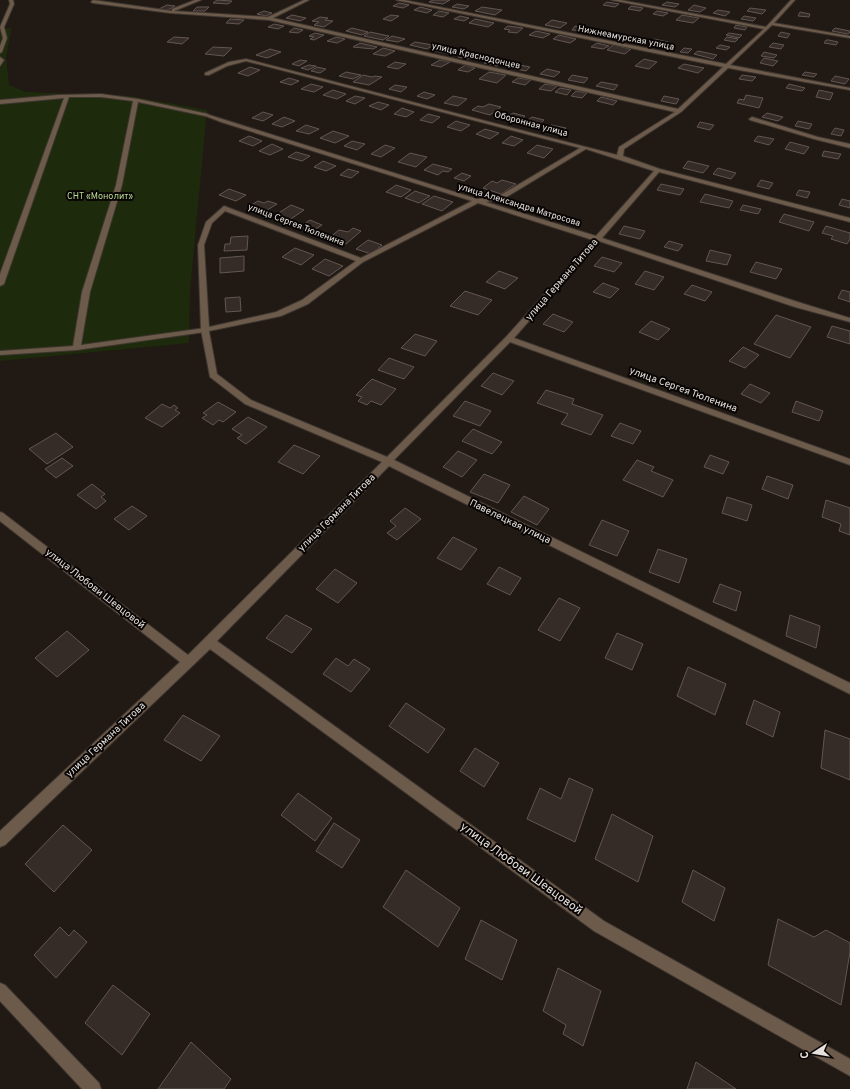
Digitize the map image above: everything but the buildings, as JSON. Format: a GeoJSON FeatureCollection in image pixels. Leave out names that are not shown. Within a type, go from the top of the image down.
{"type":"FeatureCollection","features":[{"type":"Feature","properties":{"kind":"street"},"geometry":{"type":"LineString","coordinates":[[0,52],[5,38],[2,27],[12,4],[11,0]]}},
{"type":"Feature","properties":{"kind":"street","name":"улица Краснодонцев"},"geometry":{"type":"LineString","coordinates":[[94,0],[93,2],[170,12],[266,19],[679,111]]}},
{"type":"Feature","properties":{"kind":"street"},"geometry":{"type":"LineString","coordinates":[[170,12],[199,0]]}},
{"type":"Feature","properties":{"kind":"street"},"geometry":{"type":"LineString","coordinates":[[266,19],[307,0]]}},
{"type":"Feature","properties":{"kind":"street","name":"Нижнеамурская улица"},"geometry":{"type":"LineString","coordinates":[[398,0],[726,66],[850,89]]}},
{"type":"Feature","properties":{"kind":"street"},"geometry":{"type":"LineString","coordinates":[[613,0],[769,26],[850,37]]}},
{"type":"Feature","properties":{"kind":"street"},"geometry":{"type":"LineString","coordinates":[[620,158],[621,148],[679,111],[769,26],[793,0]]}},
{"type":"Feature","properties":{"kind":"street"},"geometry":{"type":"LineString","coordinates":[[0,58],[2,60],[0,65]]}},
{"type":"Feature","properties":{"kind":"street","name":"Оборонная улица"},"geometry":{"type":"LineString","coordinates":[[207,74],[235,61],[246,60],[496,123],[607,153],[658,170],[850,220]]}},
{"type":"Feature","properties":{"kind":"street"},"geometry":{"type":"LineString","coordinates":[[0,284],[67,96]]}},
{"type":"Feature","properties":{"kind":"street","name":"улица Александра Матросова"},"geometry":{"type":"LineString","coordinates":[[0,102],[67,96],[116,97],[205,114],[230,124],[598,239],[798,305],[850,320]]}},
{"type":"Feature","properties":{"kind":"street"},"geometry":{"type":"LineString","coordinates":[[78,348],[86,292],[119,185],[136,101]]}},
{"type":"Feature","properties":{"kind":"street"},"geometry":{"type":"LineString","coordinates":[[752,119],[816,138],[850,146]]}},
{"type":"Feature","properties":{"kind":"street"},"geometry":{"type":"LineString","coordinates":[[0,353],[78,348],[205,330],[278,314],[305,302],[361,261],[477,202],[501,198],[584,148]]}},
{"type":"Feature","properties":{"kind":"street","name":"улица Германа Титова"},"geometry":{"type":"LineString","coordinates":[[0,840],[190,662],[509,339],[658,170]]}},
{"type":"Feature","properties":{"kind":"street","name":"улица Сергея Тюленина"},"geometry":{"type":"LineString","coordinates":[[224,208],[361,261]]}},
{"type":"Feature","properties":{"kind":"street","name":"Павелецкая улица"},"geometry":{"type":"LineString","coordinates":[[224,208],[209,222],[201,245],[205,330],[213,375],[248,402],[388,461],[850,689]]}},
{"type":"Feature","properties":{"kind":"street","name":"улица Сергея Тюленина"},"geometry":{"type":"LineString","coordinates":[[509,339],[850,462]]}},
{"type":"Feature","properties":{"kind":"street","name":"улица Любови Шевцовой"},"geometry":{"type":"LineString","coordinates":[[0,516],[190,662]]}},
{"type":"Feature","properties":{"kind":"street","name":"улица Любови Шевцовой"},"geometry":{"type":"LineString","coordinates":[[209,642],[599,926],[850,1068]]}},
{"type":"Feature","properties":{"kind":"street"},"geometry":{"type":"LineString","coordinates":[[0,990],[93,1089]]}},
{"type":"Feature","properties":{"kind":"green space","name":"СНТ «Монолит»"},"geometry":{"type":"Polygon","coordinates":[[[12,28],[6,57],[9,85],[26,92],[130,96],[207,110],[190,291],[189,343],[0,361],[0,29],[12,28]]]}}]}
